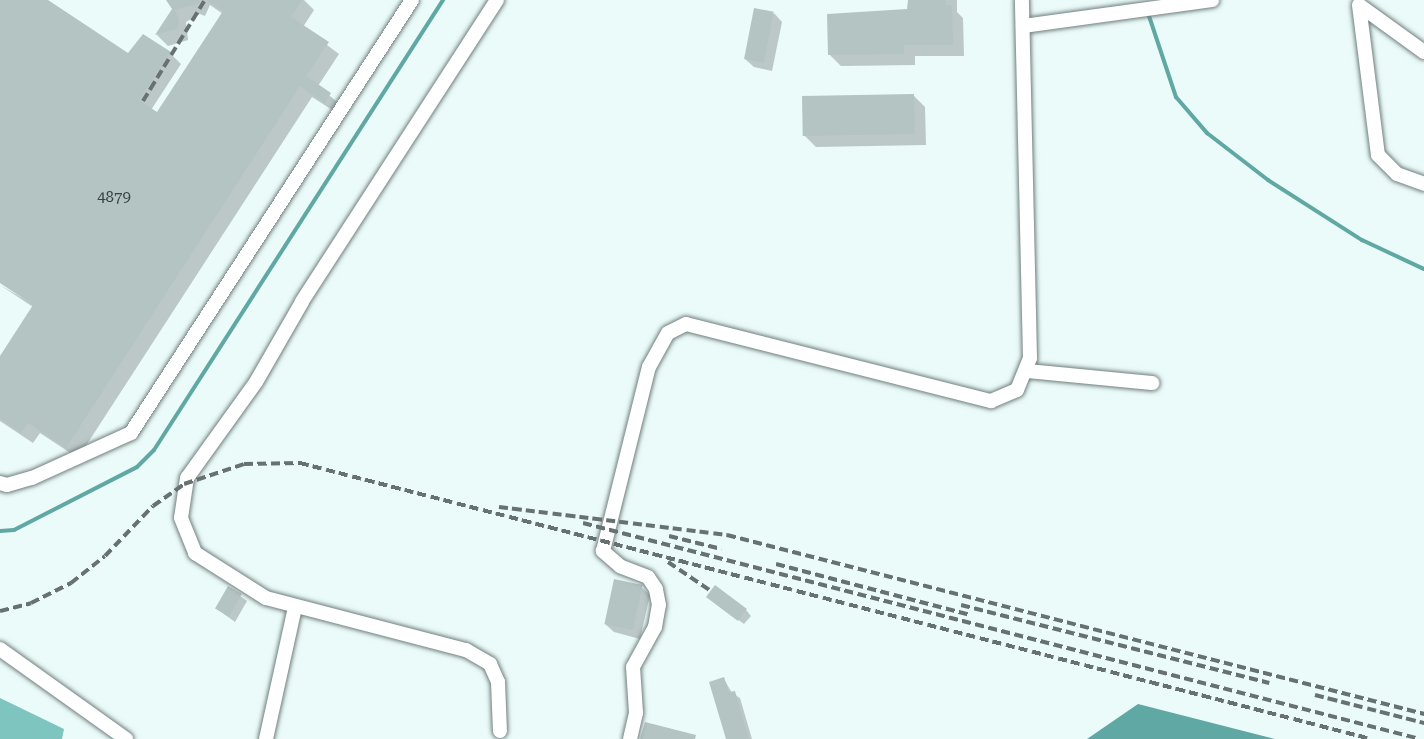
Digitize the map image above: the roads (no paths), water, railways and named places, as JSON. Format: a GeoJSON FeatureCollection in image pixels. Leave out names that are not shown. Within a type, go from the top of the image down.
{"type":"FeatureCollection","features":[{"type":"Feature","properties":{"kind":"street"},"geometry":{"type":"LineString","coordinates":[[0,483],[7,485],[32,478],[131,433],[412,0]]}},
{"type":"Feature","properties":{"kind":"street"},"geometry":{"type":"LineString","coordinates":[[498,0],[315,282],[256,382],[184,484],[181,518],[195,553],[266,598],[466,650],[490,664],[498,682],[500,731]]}},
{"type":"Feature","properties":{"kind":"street"},"geometry":{"type":"LineString","coordinates":[[630,739],[636,713],[633,667],[655,627],[659,605],[656,589],[648,577],[620,566],[603,551],[649,367],[668,333],[686,324],[991,401],[1017,390],[1027,371],[1030,358],[1022,0]]}},
{"type":"Feature","properties":{"kind":"street"},"geometry":{"type":"LineString","coordinates":[[1023,26],[1212,0]]}},
{"type":"Feature","properties":{"kind":"street"},"geometry":{"type":"LineString","coordinates":[[1356,2],[1424,52]]}},
{"type":"Feature","properties":{"kind":"street"},"geometry":{"type":"LineString","coordinates":[[1356,2],[1378,155],[1396,174],[1424,184]]}},
{"type":"Feature","properties":{"kind":"street"},"geometry":{"type":"LineString","coordinates":[[1027,371],[1152,383]]}},
{"type":"Feature","properties":{"kind":"street"},"geometry":{"type":"LineString","coordinates":[[266,739],[294,607]]}},
{"type":"Feature","properties":{"kind":"street"},"geometry":{"type":"LineString","coordinates":[[0,649],[126,739]]}},
{"type":"Feature","properties":{"kind":"waterway"},"geometry":{"type":"LineString","coordinates":[[0,531],[14,530],[137,467],[154,450],[443,0]]}},
{"type":"Feature","properties":{"kind":"waterway"},"geometry":{"type":"LineString","coordinates":[[1148,13],[1176,97],[1207,133],[1268,180],[1362,240],[1424,269]]}},
{"type":"Feature","properties":{"kind":"railway"},"geometry":{"type":"LineString","coordinates":[[143,101],[205,0]]}},
{"type":"Feature","properties":{"kind":"railway"},"geometry":{"type":"LineString","coordinates":[[0,611],[31,603],[71,583],[105,556],[153,506],[184,484],[244,464],[300,463],[1371,739]]}},
{"type":"Feature","properties":{"kind":"railway"},"geometry":{"type":"LineString","coordinates":[[499,507],[727,535],[1424,714]]}},
{"type":"Feature","properties":{"kind":"railway"},"geometry":{"type":"LineString","coordinates":[[583,523],[1420,739]]}},
{"type":"Feature","properties":{"kind":"railway"},"geometry":{"type":"LineString","coordinates":[[669,536],[721,549]]}},
{"type":"Feature","properties":{"kind":"railway"},"geometry":{"type":"LineString","coordinates":[[668,562],[711,591]]}},
{"type":"Feature","properties":{"kind":"railway"},"geometry":{"type":"LineString","coordinates":[[776,564],[970,615]]}},
{"type":"Feature","properties":{"kind":"railway"},"geometry":{"type":"LineString","coordinates":[[961,605],[1269,683]]}},
{"type":"Feature","properties":{"kind":"railway"},"geometry":{"type":"LineString","coordinates":[[1315,695],[1424,723]]}}]}
